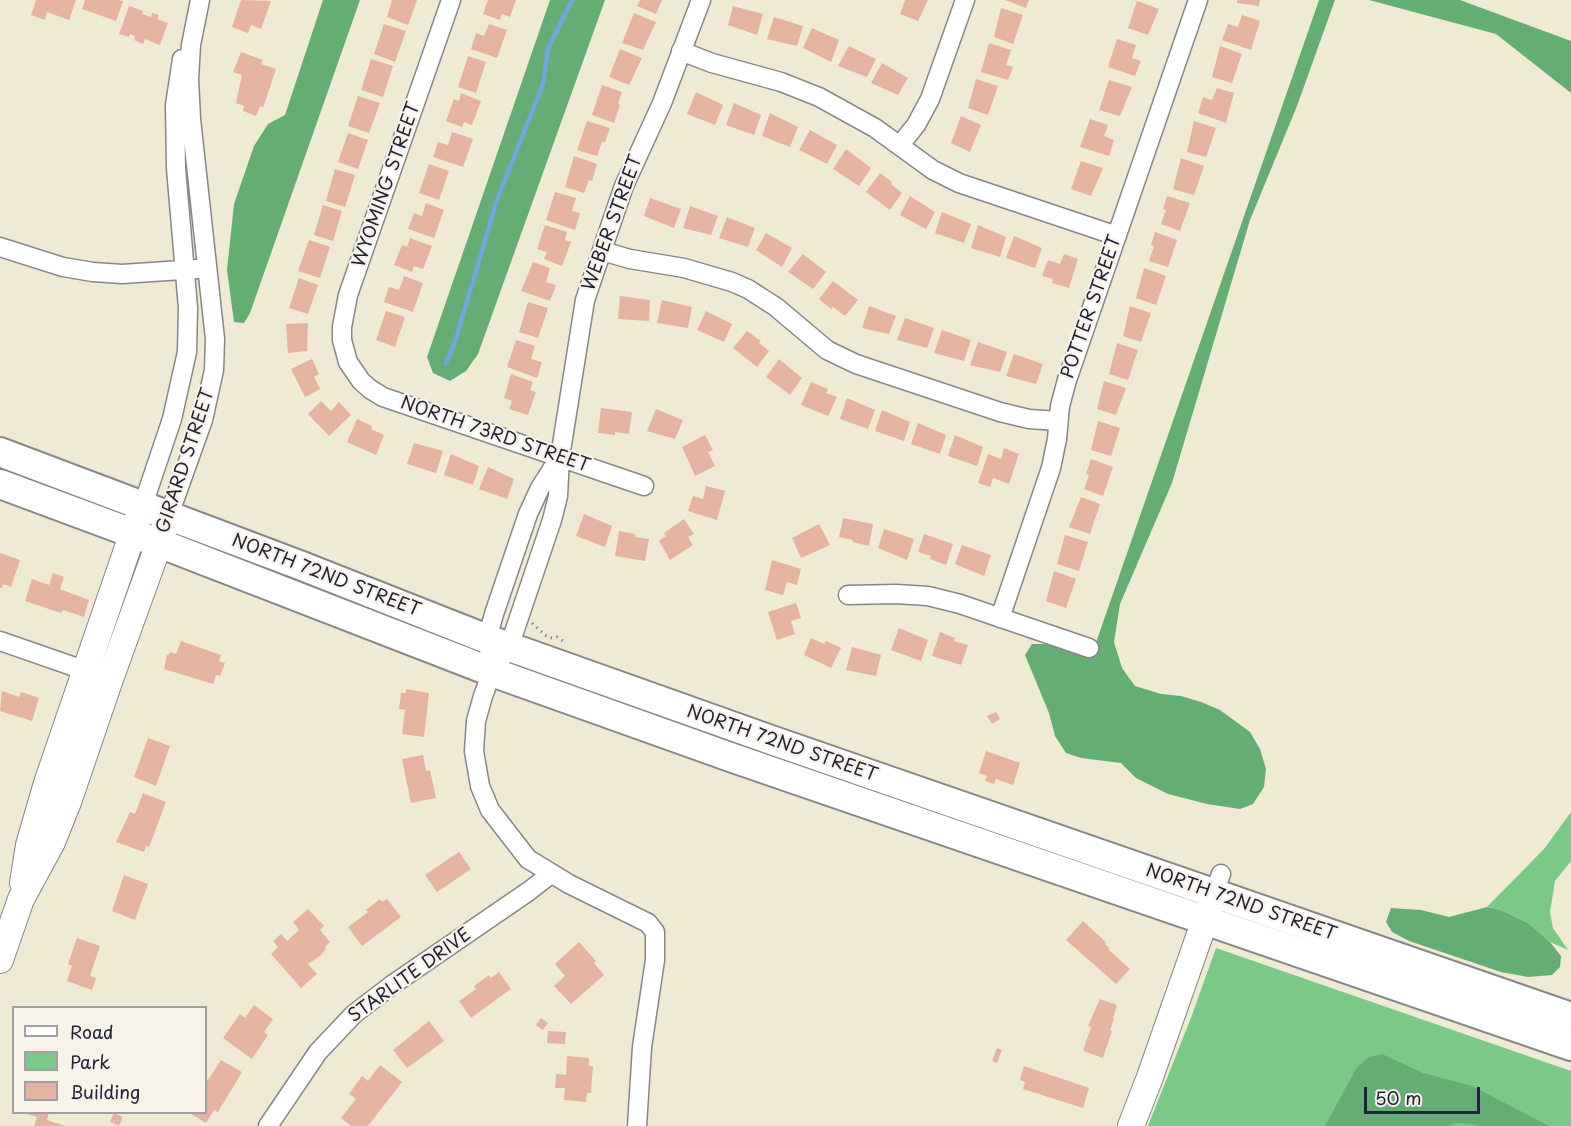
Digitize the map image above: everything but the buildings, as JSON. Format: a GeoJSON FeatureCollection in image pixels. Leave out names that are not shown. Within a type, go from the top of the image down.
{"type":"FeatureCollection","features":[{"type":"Feature","properties":{"kind":"main road","name":"NORTH 72ND STREET"},"geometry":{"type":"LineString","coordinates":[[0,452],[498,643],[1218,883],[1571,1017]]}},
{"type":"Feature","properties":{"kind":"main road","name":"NORTH 72ND STREET"},"geometry":{"type":"LineString","coordinates":[[0,484],[492,672],[733,758],[1571,1046]]}},
{"type":"Feature","properties":{"kind":"street","name":"GIRARD STREET"},"geometry":{"type":"LineString","coordinates":[[21,899],[52,842],[68,802],[203,420],[212,381],[215,339],[191,120],[189,79],[191,45],[200,0]]}},
{"type":"Feature","properties":{"kind":"street","name":"GIRARD STREET"},"geometry":{"type":"LineString","coordinates":[[0,960],[21,899],[32,834],[46,783],[172,419],[185,363],[188,308],[176,168],[175,105],[177,77],[200,0]]}},
{"type":"Feature","properties":{"kind":"street","name":"WYOMING STREET"},"geometry":{"type":"LineString","coordinates":[[353,372],[342,340],[344,313],[451,0]]}},
{"type":"Feature","properties":{"kind":"street","name":"WEBER STREET"},"geometry":{"type":"LineString","coordinates":[[498,643],[552,520],[558,496],[560,457],[585,300],[633,163],[653,123],[701,0]]}},
{"type":"Feature","properties":{"kind":"street"},"geometry":{"type":"LineString","coordinates":[[900,145],[930,99],[965,0]]}},
{"type":"Feature","properties":{"kind":"street","name":"POTTER STREET"},"geometry":{"type":"LineString","coordinates":[[1000,618],[1051,468],[1067,380],[1198,0]]}},
{"type":"Feature","properties":{"kind":"street"},"geometry":{"type":"LineString","coordinates":[[681,51],[712,63],[766,77],[838,106],[900,145],[933,170],[959,183],[1117,236]]}},
{"type":"Feature","properties":{"kind":"street"},"geometry":{"type":"LineString","coordinates":[[0,247],[63,267],[93,272],[122,274],[208,268]]}},
{"type":"Feature","properties":{"kind":"street"},"geometry":{"type":"LineString","coordinates":[[602,250],[630,259],[709,274],[740,286],[776,307],[827,350],[856,364],[1000,412],[1029,419],[1058,421]]}},
{"type":"Feature","properties":{"kind":"street","name":"NORTH 73RD STREET"},"geometry":{"type":"LineString","coordinates":[[353,372],[370,389],[383,397],[644,486]]}},
{"type":"Feature","properties":{"kind":"street","name":"WEBER STREET"},"geometry":{"type":"LineString","coordinates":[[560,457],[540,488],[528,514],[492,672],[481,701],[475,730],[475,764],[480,786],[490,810],[528,859],[551,874],[648,923],[656,937],[655,960],[642,1047],[637,1126]]}},
{"type":"Feature","properties":{"kind":"street"},"geometry":{"type":"LineString","coordinates":[[848,595],[915,594],[960,604],[1089,648]]}},
{"type":"Feature","properties":{"kind":"street"},"geometry":{"type":"LineString","coordinates":[[0,641],[110,679]]}},
{"type":"Feature","properties":{"kind":"street","name":"STARLITE DRIVE"},"geometry":{"type":"LineString","coordinates":[[268,1126],[318,1052],[354,1014],[551,874]]}},
{"type":"Feature","properties":{"kind":"street"},"geometry":{"type":"LineString","coordinates":[[1131,1126],[1218,883]]}},
{"type":"Feature","properties":{"kind":"green space"},"geometry":{"type":"Polygon","coordinates":[[[323,0],[360,0],[250,313],[244,323],[234,322],[227,270],[234,204],[254,146],[268,124],[285,115],[323,0]]]}},
{"type":"Feature","properties":{"kind":"green space"},"geometry":{"type":"Polygon","coordinates":[[[550,0],[605,0],[478,354],[466,371],[450,381],[433,373],[427,357],[550,0]]]}},
{"type":"Feature","properties":{"kind":"green space"},"geometry":{"type":"Polygon","coordinates":[[[1319,0],[1335,0],[1297,106],[1250,220],[1172,483],[1120,604],[1114,642],[1122,668],[1135,686],[1201,702],[1220,710],[1250,732],[1260,749],[1266,769],[1264,787],[1253,804],[1240,809],[1207,804],[1168,794],[1136,778],[1121,763],[1081,758],[1066,753],[1055,736],[1049,713],[1025,655],[1032,644],[1054,644],[1091,657],[1319,0]]]}},
{"type":"Feature","properties":{"kind":"green space"},"geometry":{"type":"Polygon","coordinates":[[[1369,0],[1460,0],[1571,41],[1571,93],[1496,34],[1369,0]]]}},
{"type":"Feature","properties":{"kind":"green space"},"geometry":{"type":"Polygon","coordinates":[[[1571,812],[1571,861],[1555,881],[1550,912],[1553,928],[1568,950],[1550,942],[1528,923],[1501,910],[1487,907],[1544,849],[1571,812]]]}},
{"type":"Feature","properties":{"kind":"green space"},"geometry":{"type":"Polygon","coordinates":[[[1487,907],[1501,910],[1528,923],[1550,942],[1561,956],[1560,967],[1552,975],[1528,977],[1501,972],[1409,941],[1392,932],[1386,922],[1391,908],[1421,910],[1449,917],[1487,907]]]}},
{"type":"Feature","properties":{"kind":"green space"},"geometry":{"type":"Polygon","coordinates":[[[1216,948],[1571,1071],[1571,1126],[1148,1126],[1216,948]]]}},
{"type":"Feature","properties":{"kind":"green space"},"geometry":{"type":"Polygon","coordinates":[[[1382,1054],[1423,1073],[1472,1086],[1549,1126],[1478,1126],[1456,1123],[1449,1126],[1325,1126],[1357,1067],[1369,1057],[1382,1054]]]}},
{"type":"Feature","properties":{"kind":"waterway"},"geometry":{"type":"LineString","coordinates":[[446,363],[455,342],[497,200],[543,84],[548,49],[572,0]]}}]}
